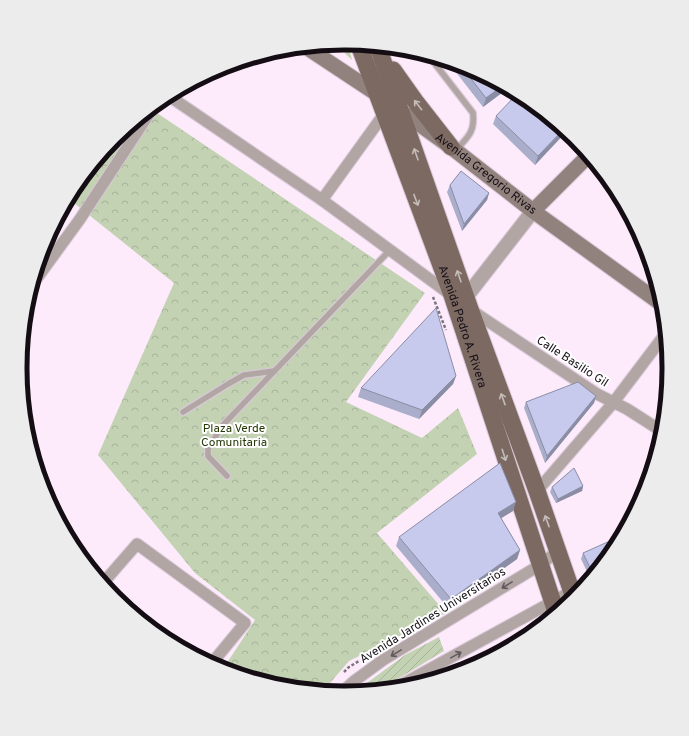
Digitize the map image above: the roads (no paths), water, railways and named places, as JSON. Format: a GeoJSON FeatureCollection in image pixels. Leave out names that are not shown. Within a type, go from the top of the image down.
{"type":"FeatureCollection","features":[{"type":"Feature","properties":{"kind":"main road","name":"Avenida Pedro A. Rivera"},"geometry":{"type":"LineString","coordinates":[[361,51],[384,114],[463,301],[537,491],[572,590]]}},
{"type":"Feature","properties":{"kind":"main road","name":"Avenida Gregorio Rivas"},"geometry":{"type":"LineString","coordinates":[[315,52],[453,148],[533,211],[654,299]]}},
{"type":"Feature","properties":{"kind":"main road","name":"Avenida Pedro A. Rivera"},"geometry":{"type":"LineString","coordinates":[[380,52],[402,112],[463,301],[540,565],[554,607]]}},
{"type":"Feature","properties":{"kind":"main road"},"geometry":{"type":"LineString","coordinates":[[381,53],[415,101],[453,148]]}},
{"type":"Feature","properties":{"kind":"main road"},"geometry":{"type":"LineString","coordinates":[[533,211],[584,160]]}},
{"type":"Feature","properties":{"kind":"street","name":"Calle Basilio Gil"},"geometry":{"type":"LineString","coordinates":[[175,100],[322,200],[390,250],[597,394],[626,409],[656,428]]}},
{"type":"Feature","properties":{"kind":"street"},"geometry":{"type":"LineString","coordinates":[[322,200],[384,114]]}},
{"type":"Feature","properties":{"kind":"street"},"geometry":{"type":"LineString","coordinates":[[43,270],[80,219],[145,121]]}},
{"type":"Feature","properties":{"kind":"street"},"geometry":{"type":"LineString","coordinates":[[463,301],[533,211]]}},
{"type":"Feature","properties":{"kind":"street"},"geometry":{"type":"LineString","coordinates":[[537,491],[612,403],[660,340]]}},
{"type":"Feature","properties":{"kind":"street"},"geometry":{"type":"LineString","coordinates":[[107,578],[137,544],[245,623],[216,658]]}},
{"type":"Feature","properties":{"kind":"street","name":"Avenida Jardines Universitarios"},"geometry":{"type":"LineString","coordinates":[[349,686],[383,660],[540,565],[558,551]]}},
{"type":"Feature","properties":{"kind":"street"},"geometry":{"type":"LineString","coordinates":[[417,677],[554,607]]}},
{"type":"Feature","properties":{"kind":"lane"},"geometry":{"type":"LineString","coordinates":[[435,63],[473,112],[474,120],[472,132],[453,148]]}},
{"type":"Feature","properties":{"kind":"lane"},"geometry":{"type":"LineString","coordinates":[[227,476],[208,456],[208,449],[222,426],[390,250]]}},
{"type":"Feature","properties":{"kind":"lane"},"geometry":{"type":"LineString","coordinates":[[183,412],[228,384],[244,376],[275,371]]}},
{"type":"Feature","properties":{"kind":"park label","name":"Plaza Verde Comunitaria"},"geometry":{"type":"Point","coordinates":[234,436]}}]}
